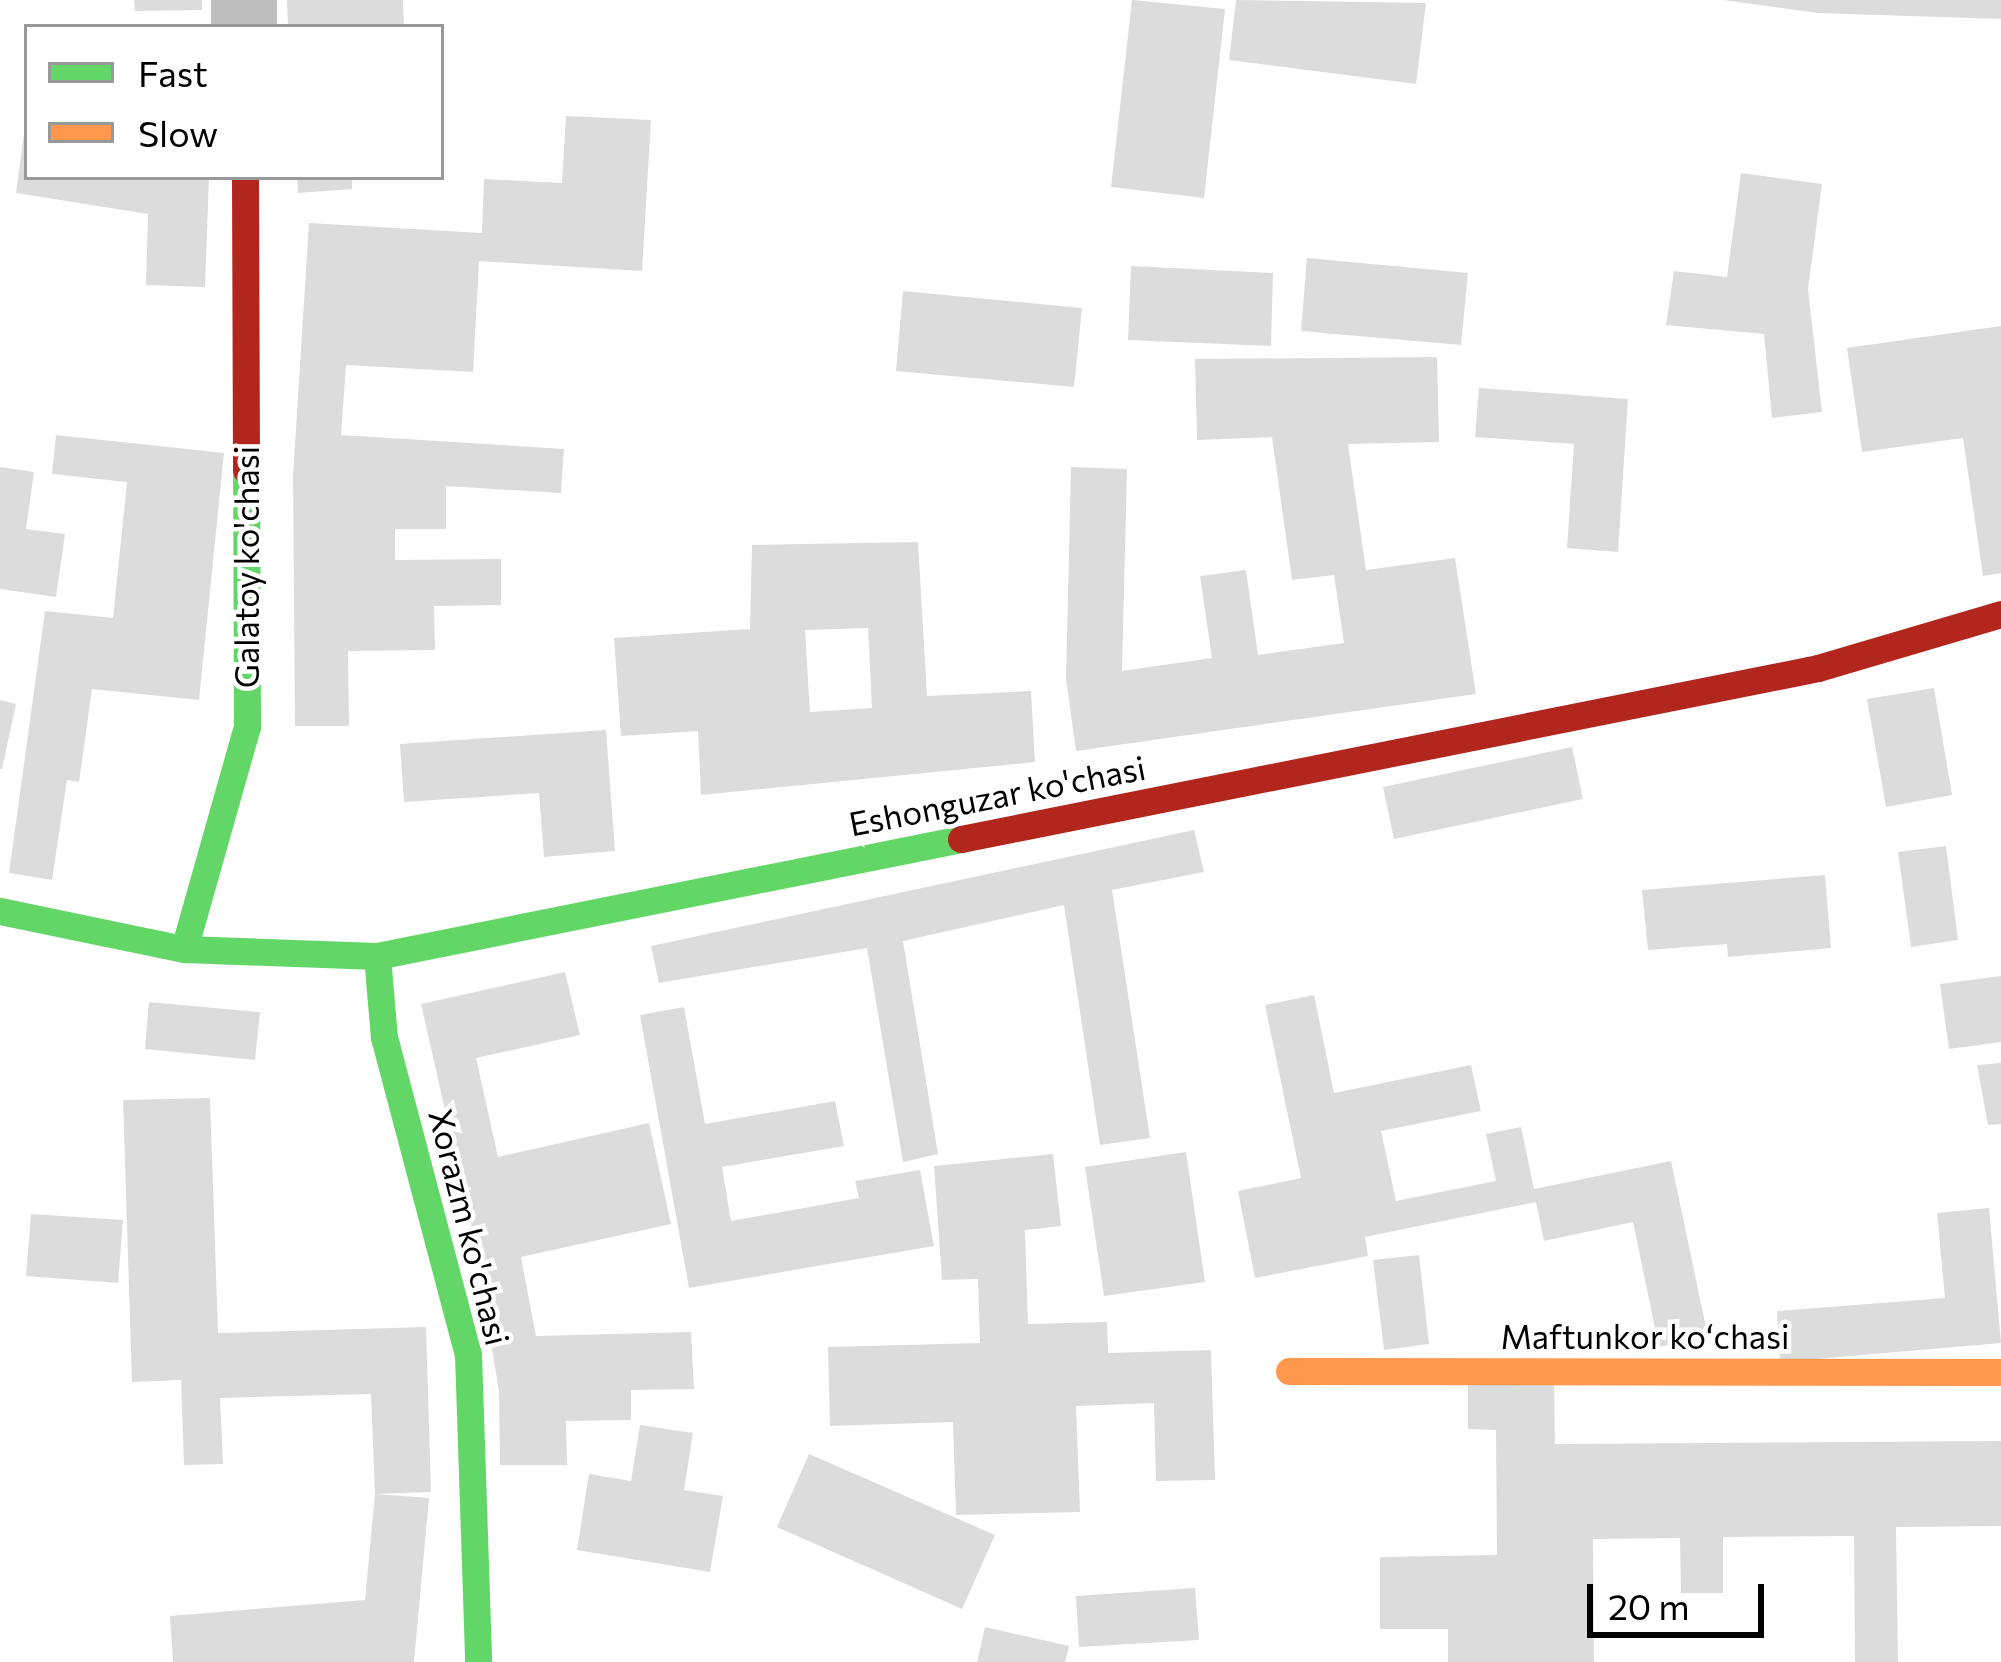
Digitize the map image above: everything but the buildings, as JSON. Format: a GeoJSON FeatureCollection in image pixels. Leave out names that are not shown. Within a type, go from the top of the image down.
{"type":"FeatureCollection","features":[{"type":"Feature","properties":{"kind":"street","name":"Galatoy ko'chasi"},"geometry":{"type":"LineString","coordinates":[[184,949],[247,727],[244,180]]}},
{"type":"Feature","properties":{"kind":"street","name":"Eshonguzar ko'chasi"},"geometry":{"type":"LineString","coordinates":[[0,911],[184,949],[376,956],[1819,668],[2001,614]]}},
{"type":"Feature","properties":{"kind":"street","name":"Xorazm ko'chasi"},"geometry":{"type":"LineString","coordinates":[[376,956],[384,1037],[468,1354],[478,1662]]}},
{"type":"Feature","properties":{"kind":"street","name":"Maftunkor koʻchasi"},"geometry":{"type":"LineString","coordinates":[[1289,1371],[2001,1372]]}},
{"type":"Feature","properties":{"kind":"traffic: fast"},"geometry":{"type":"LineString","coordinates":[[184,949],[247,727],[246,470]]}},
{"type":"Feature","properties":{"kind":"traffic: fast"},"geometry":{"type":"LineString","coordinates":[[0,911],[184,949],[377,956],[961,839]]}},
{"type":"Feature","properties":{"kind":"traffic: fast"},"geometry":{"type":"LineString","coordinates":[[377,956],[384,1037],[468,1354],[478,1662]]}},
{"type":"Feature","properties":{"kind":"traffic: slow"},"geometry":{"type":"LineString","coordinates":[[1289,1371],[2001,1372]]}},
{"type":"Feature","properties":{"kind":"traffic: jam"},"geometry":{"type":"LineString","coordinates":[[245,180],[246,470]]}},
{"type":"Feature","properties":{"kind":"traffic: jam"},"geometry":{"type":"LineString","coordinates":[[961,839],[1818,668],[2001,614]]}}]}
